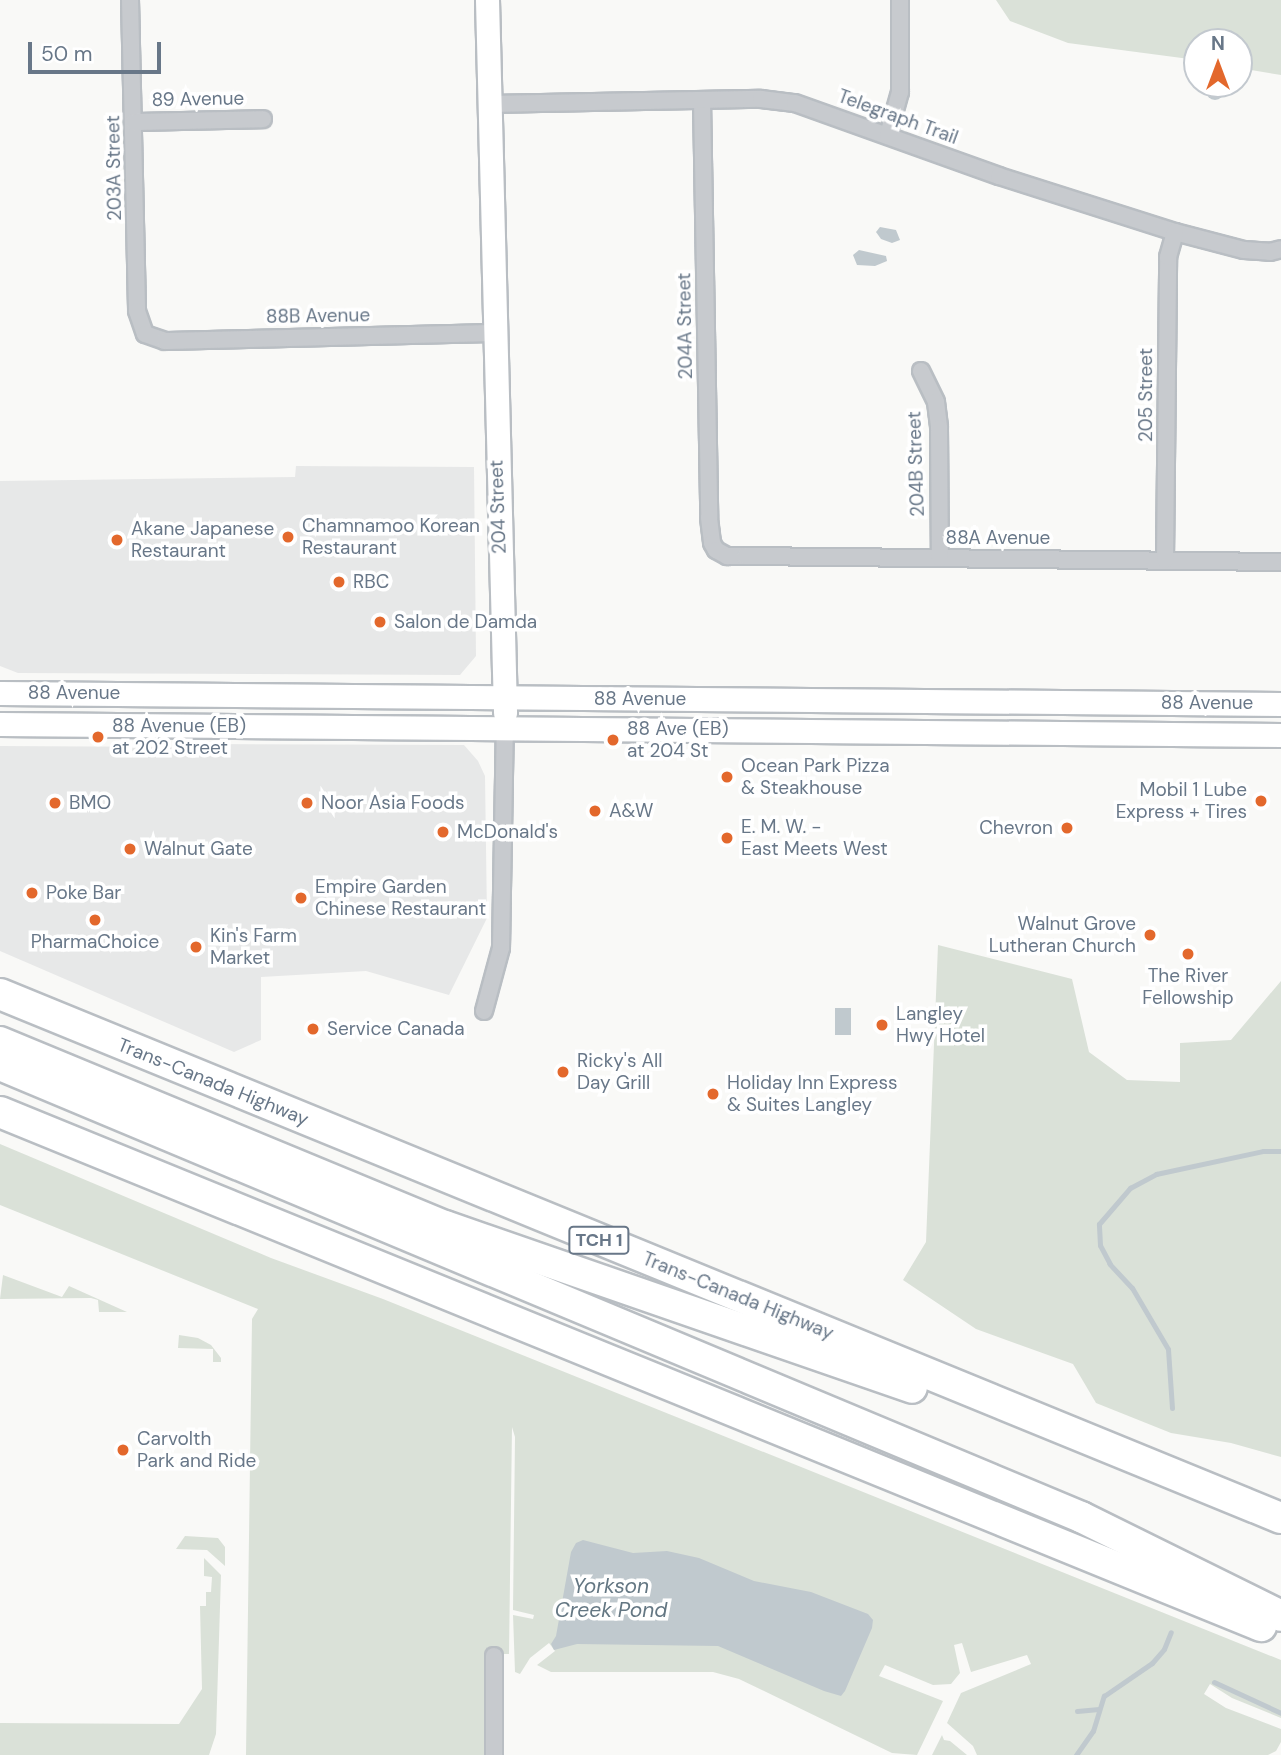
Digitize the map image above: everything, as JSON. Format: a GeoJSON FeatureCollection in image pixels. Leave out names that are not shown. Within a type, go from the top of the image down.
{"type":"FeatureCollection","features":[{"type":"Feature","properties":{"kind":"highway","name":"Trans-Canada Highway"},"geometry":{"type":"LineString","coordinates":[[0,995],[1281,1518]]}},
{"type":"Feature","properties":{"kind":"highway"},"geometry":{"type":"LineString","coordinates":[[0,1042],[445,1226],[1198,1485]]}},
{"type":"Feature","properties":{"kind":"highway"},"geometry":{"type":"LineString","coordinates":[[0,1065],[1081,1517],[1281,1616]]}},
{"type":"Feature","properties":{"kind":"highway"},"geometry":{"type":"LineString","coordinates":[[0,1112],[1281,1634]]}},
{"type":"Feature","properties":{"kind":"main road","name":"204 Street"},"geometry":{"type":"LineString","coordinates":[[487,0],[505,727]]}},
{"type":"Feature","properties":{"kind":"main road","name":"88 Avenue"},"geometry":{"type":"LineString","coordinates":[[0,693],[300,693],[505,698],[1281,704]]}},
{"type":"Feature","properties":{"kind":"main road"},"geometry":{"type":"LineString","coordinates":[[1230,704],[1230,734]]}},
{"type":"Feature","properties":{"kind":"main road","name":"88 Avenue"},"geometry":{"type":"LineString","coordinates":[[0,724],[1281,735]]}},
{"type":"Feature","properties":{"kind":"street","name":"203A Street"},"geometry":{"type":"LineString","coordinates":[[130,0],[137,311],[145,334]]}},
{"type":"Feature","properties":{"kind":"street"},"geometry":{"type":"LineString","coordinates":[[888,135],[900,92],[900,0]]}},
{"type":"Feature","properties":{"kind":"street","name":"Telegraph Trail"},"geometry":{"type":"LineString","coordinates":[[489,104],[761,99],[795,103],[999,176],[1175,232],[1244,250],[1270,252],[1281,249]]}},
{"type":"Feature","properties":{"kind":"street","name":"204A Street"},"geometry":{"type":"LineString","coordinates":[[702,100],[709,518],[712,543],[716,550]]}},
{"type":"Feature","properties":{"kind":"street","name":"89 Avenue"},"geometry":{"type":"LineString","coordinates":[[134,122],[263,119]]}},
{"type":"Feature","properties":{"kind":"street","name":"205 Street"},"geometry":{"type":"LineString","coordinates":[[1166,560],[1168,257],[1175,232]]}},
{"type":"Feature","properties":{"kind":"street","name":"88B Avenue"},"geometry":{"type":"LineString","coordinates":[[145,334],[165,341],[494,333]]}},
{"type":"Feature","properties":{"kind":"street","name":"204B Street"},"geometry":{"type":"LineString","coordinates":[[921,371],[936,402],[939,428],[940,558]]}},
{"type":"Feature","properties":{"kind":"street","name":"88A Avenue"},"geometry":{"type":"LineString","coordinates":[[716,550],[727,555],[744,556],[1281,562]]}},
{"type":"Feature","properties":{"kind":"street","name":"204 Street"},"geometry":{"type":"LineString","coordinates":[[484,1011],[501,948],[505,727]]}},
{"type":"Feature","properties":{"kind":"street"},"geometry":{"type":"LineString","coordinates":[[494,1656],[494,1755]]}},
{"type":"Feature","properties":{"kind":"shaded area"},"geometry":{"type":"Polygon","coordinates":[[[996,0],[1281,0],[1281,75],[1253,70],[1253,28],[1183,28],[1183,58],[1068,43],[1010,21],[996,0]]]}},
{"type":"Feature","properties":{"kind":"shaded area"},"geometry":{"type":"Polygon","coordinates":[[[296,466],[474,467],[476,656],[460,675],[18,673],[0,666],[0,481],[295,477],[296,466]]]}},
{"type":"Feature","properties":{"kind":"shaded area"},"geometry":{"type":"Polygon","coordinates":[[[198,744],[464,745],[478,761],[485,776],[487,918],[449,995],[366,971],[261,977],[261,1040],[234,1052],[0,951],[0,746],[181,747],[198,744]]]}},
{"type":"Feature","properties":{"kind":"shaded area"},"geometry":{"type":"Polygon","coordinates":[[[938,945],[1072,979],[1089,1052],[1127,1080],[1180,1082],[1180,1043],[1231,1040],[1281,981],[1281,1457],[1231,1443],[1171,1433],[1096,1403],[1073,1364],[976,1329],[903,1280],[926,1242],[938,945]]]}},
{"type":"Feature","properties":{"kind":"shaded area"},"geometry":{"type":"Polygon","coordinates":[[[0,1144],[271,1258],[383,1299],[1281,1660],[1281,1718],[1232,1698],[1210,1684],[1204,1694],[1226,1708],[1281,1729],[1281,1742],[1276,1751],[1268,1755],[977,1755],[973,1746],[947,1723],[961,1693],[1031,1664],[1027,1655],[971,1672],[962,1643],[954,1645],[960,1673],[951,1684],[933,1685],[885,1665],[879,1676],[943,1701],[917,1755],[892,1753],[739,1679],[713,1672],[551,1672],[537,1665],[555,1651],[549,1643],[530,1658],[520,1674],[515,1672],[513,1615],[533,1619],[534,1615],[513,1610],[515,1437],[512,1427],[509,1654],[486,1654],[485,1755],[246,1755],[252,1319],[258,1309],[0,1205],[0,1144]]]}},
{"type":"Feature","properties":{"kind":"shaded area"},"geometry":{"type":"Polygon","coordinates":[[[3,1275],[62,1297],[69,1286],[127,1312],[99,1312],[98,1300],[91,1298],[0,1299],[3,1275]]]}},
{"type":"Feature","properties":{"kind":"shaded area"},"geometry":{"type":"Polygon","coordinates":[[[179,1335],[198,1338],[211,1345],[221,1362],[213,1362],[213,1349],[178,1348],[179,1335]]]}},
{"type":"Feature","properties":{"kind":"shaded area"},"geometry":{"type":"Polygon","coordinates":[[[185,1536],[218,1538],[225,1547],[225,1566],[207,1550],[176,1549],[185,1536]]]}},
{"type":"Feature","properties":{"kind":"shaded area"},"geometry":{"type":"Polygon","coordinates":[[[204,1558],[221,1575],[216,1734],[209,1755],[0,1755],[0,1723],[179,1724],[202,1689],[200,1606],[206,1606],[206,1592],[211,1592],[212,1577],[204,1576],[204,1558]]]}},
{"type":"Feature","properties":{"kind":"shaded area"},"geometry":{"type":"Polygon","coordinates":[[[942,1735],[944,1740],[950,1741],[967,1755],[932,1755],[942,1735]]]}},
{"type":"Feature","properties":{"kind":"water"},"geometry":{"type":"Polygon","coordinates":[[[880,227],[896,230],[900,240],[892,243],[881,239],[876,232],[880,227]]]}},
{"type":"Feature","properties":{"kind":"water"},"geometry":{"type":"Polygon","coordinates":[[[859,250],[886,256],[887,261],[875,266],[857,265],[853,255],[859,250]]]}},
{"type":"Feature","properties":{"kind":"water"},"geometry":{"type":"Polygon","coordinates":[[[835,1008],[851,1008],[851,1035],[835,1035],[835,1008]]]}},
{"type":"Feature","properties":{"kind":"water","name":"Yorkson Creek Pond"},"geometry":{"type":"Polygon","coordinates":[[[583,1540],[633,1553],[667,1551],[699,1558],[754,1581],[811,1592],[868,1614],[873,1620],[872,1628],[845,1691],[841,1696],[824,1691],[718,1646],[577,1644],[554,1650],[551,1644],[556,1636],[571,1552],[576,1543],[583,1540]]]}},
{"type":"Feature","properties":{"kind":"waterway"},"geometry":{"type":"LineString","coordinates":[[1172,1408],[1168,1349],[1132,1288],[1110,1264],[1100,1245],[1099,1224],[1130,1188],[1156,1174],[1263,1151],[1281,1151]]}},
{"type":"Feature","properties":{"kind":"waterway"},"geometry":{"type":"LineString","coordinates":[[1076,1755],[1093,1731],[1104,1696],[1152,1663],[1164,1649],[1171,1632]]}},
{"type":"Feature","properties":{"kind":"waterway"},"geometry":{"type":"LineString","coordinates":[[1214,1682],[1281,1713]]}},
{"type":"Feature","properties":{"kind":"waterway"},"geometry":{"type":"LineString","coordinates":[[1077,1711],[1099,1709]]}},
{"type":"Feature","properties":{"kind":"place","name":"Chamnamoo Korean Restaurant"},"geometry":{"type":"Point","coordinates":[288,537]}},
{"type":"Feature","properties":{"kind":"place","name":"Akane Japanese Restaurant"},"geometry":{"type":"Point","coordinates":[117,540]}},
{"type":"Feature","properties":{"kind":"place","name":"RBC"},"geometry":{"type":"Point","coordinates":[339,582]}},
{"type":"Feature","properties":{"kind":"place","name":"Salon de Damda"},"geometry":{"type":"Point","coordinates":[380,622]}},
{"type":"Feature","properties":{"kind":"place","name":"88 Avenue (EB) at 202 Street"},"geometry":{"type":"Point","coordinates":[98,737]}},
{"type":"Feature","properties":{"kind":"place","name":"88 Ave (EB) at 204 St"},"geometry":{"type":"Point","coordinates":[613,740]}},
{"type":"Feature","properties":{"kind":"place","name":"Ocean Park Pizza & Steakhouse"},"geometry":{"type":"Point","coordinates":[727,777]}},
{"type":"Feature","properties":{"kind":"place","name":"Mobil 1 Lube Express + Tires"},"geometry":{"type":"Point","coordinates":[1261,801]}},
{"type":"Feature","properties":{"kind":"place","name":"BMO"},"geometry":{"type":"Point","coordinates":[55,803]}},
{"type":"Feature","properties":{"kind":"place","name":"Noor Asia Foods"},"geometry":{"type":"Point","coordinates":[307,803]}},
{"type":"Feature","properties":{"kind":"place","name":"A&W"},"geometry":{"type":"Point","coordinates":[595,811]}},
{"type":"Feature","properties":{"kind":"place","name":"Chevron"},"geometry":{"type":"Point","coordinates":[1067,828]}},
{"type":"Feature","properties":{"kind":"place","name":"McDonald's"},"geometry":{"type":"Point","coordinates":[443,832]}},
{"type":"Feature","properties":{"kind":"place","name":"E. M. W. - East Meets West"},"geometry":{"type":"Point","coordinates":[727,838]}},
{"type":"Feature","properties":{"kind":"place","name":"Walnut Gate"},"geometry":{"type":"Point","coordinates":[130,849]}},
{"type":"Feature","properties":{"kind":"place","name":"Poke Bar"},"geometry":{"type":"Point","coordinates":[32,893]}},
{"type":"Feature","properties":{"kind":"place","name":"Empire Garden Chinese Restaurant"},"geometry":{"type":"Point","coordinates":[301,898]}},
{"type":"Feature","properties":{"kind":"place","name":"PharmaChoice"},"geometry":{"type":"Point","coordinates":[95,920]}},
{"type":"Feature","properties":{"kind":"place","name":"Walnut Grove Lutheran Church"},"geometry":{"type":"Point","coordinates":[1150,935]}},
{"type":"Feature","properties":{"kind":"place","name":"Kin's Farm Market"},"geometry":{"type":"Point","coordinates":[196,947]}},
{"type":"Feature","properties":{"kind":"place","name":"The River Fellowship"},"geometry":{"type":"Point","coordinates":[1188,954]}},
{"type":"Feature","properties":{"kind":"place","name":"Langley Hwy Hotel"},"geometry":{"type":"Point","coordinates":[882,1025]}},
{"type":"Feature","properties":{"kind":"place","name":"Service Canada"},"geometry":{"type":"Point","coordinates":[313,1029]}},
{"type":"Feature","properties":{"kind":"place","name":"Ricky's All Day Grill"},"geometry":{"type":"Point","coordinates":[563,1072]}},
{"type":"Feature","properties":{"kind":"place","name":"Holiday Inn Express & Suites Langley"},"geometry":{"type":"Point","coordinates":[713,1094]}},
{"type":"Feature","properties":{"kind":"place","name":"Carvolth Park and Ride"},"geometry":{"type":"Point","coordinates":[123,1450]}}]}
